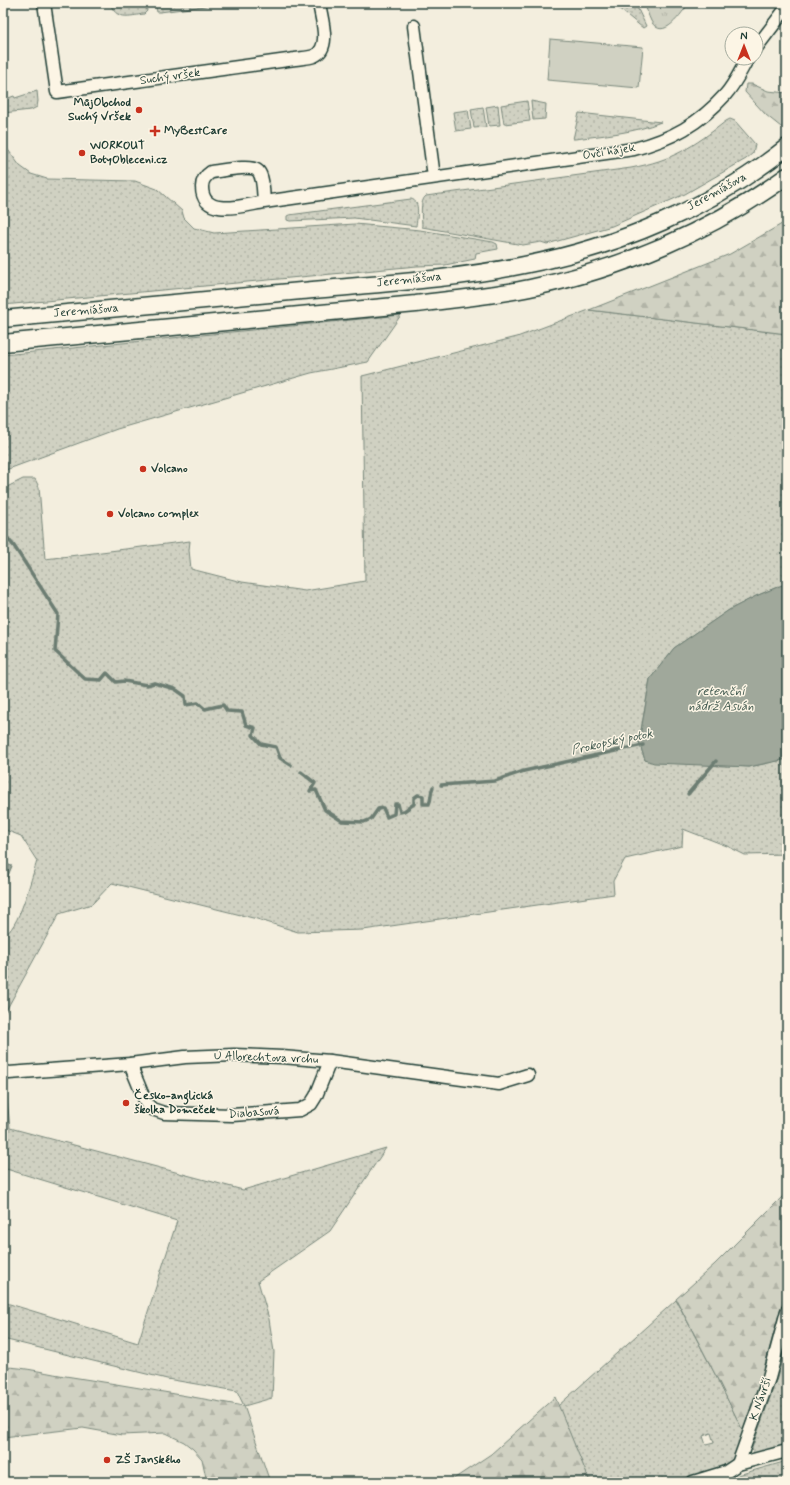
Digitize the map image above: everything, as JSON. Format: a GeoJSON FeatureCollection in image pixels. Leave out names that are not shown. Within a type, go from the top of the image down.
{"type":"FeatureCollection","features":[{"type":"Feature","properties":{"kind":"main road","name":"Jeremiášova"},"geometry":{"type":"LineString","coordinates":[[3,319],[406,281],[481,272],[562,257],[599,246],[660,222],[723,191],[763,166],[787,147]]}},
{"type":"Feature","properties":{"kind":"main road","name":"Jeremiášova"},"geometry":{"type":"LineString","coordinates":[[3,343],[416,304],[530,288],[575,277],[610,266],[645,254],[675,241],[704,227],[787,176]]}},
{"type":"Feature","properties":{"kind":"street","name":"Suchý vršek"},"geometry":{"type":"LineString","coordinates":[[44,3],[57,92],[295,60],[314,55],[322,48],[324,40],[319,3]]}},
{"type":"Feature","properties":{"kind":"street"},"geometry":{"type":"LineString","coordinates":[[764,37],[787,7]]}},
{"type":"Feature","properties":{"kind":"street"},"geometry":{"type":"LineString","coordinates":[[414,26],[434,177]]}},
{"type":"Feature","properties":{"kind":"street","name":"Ovčí hájek"},"geometry":{"type":"LineString","coordinates":[[264,202],[260,176],[254,169],[243,168],[211,172],[202,182],[203,195],[208,204],[213,207],[224,208],[626,150],[660,142],[675,135],[694,123],[726,94],[743,66]]}},
{"type":"Feature","properties":{"kind":"street","name":"U Albrechtova vrchu"},"geometry":{"type":"LineString","coordinates":[[3,1071],[9,1073],[130,1064],[185,1057],[234,1055],[282,1056],[330,1061],[499,1084],[528,1076]]}},
{"type":"Feature","properties":{"kind":"street","name":"Diabasová"},"geometry":{"type":"LineString","coordinates":[[130,1064],[146,1103],[152,1109],[164,1113],[232,1115],[300,1110],[311,1104],[316,1096],[330,1061]]}},
{"type":"Feature","properties":{"kind":"street","name":"K Návrší"},"geometry":{"type":"LineString","coordinates":[[738,1464],[769,1378],[787,1311]]}},
{"type":"Feature","properties":{"kind":"street"},"geometry":{"type":"LineString","coordinates":[[693,1482],[726,1472],[738,1464],[787,1451]]}},
{"type":"Feature","properties":{"kind":"green space"},"geometry":{"type":"Polygon","coordinates":[[[110,3],[146,3],[147,11],[144,14],[128,16],[119,15],[110,3]]]}},
{"type":"Feature","properties":{"kind":"green space"},"geometry":{"type":"Polygon","coordinates":[[[155,3],[228,3],[157,12],[155,3]]]}},
{"type":"Feature","properties":{"kind":"green space"},"geometry":{"type":"Polygon","coordinates":[[[612,3],[635,3],[646,26],[643,28],[612,3]]]}},
{"type":"Feature","properties":{"kind":"green space"},"geometry":{"type":"Polygon","coordinates":[[[644,3],[689,3],[672,24],[661,29],[656,27],[651,21],[644,3]]]}},
{"type":"Feature","properties":{"kind":"green space"},"geometry":{"type":"Polygon","coordinates":[[[550,39],[643,47],[639,88],[547,80],[550,39]]]}},
{"type":"Feature","properties":{"kind":"green space"},"geometry":{"type":"Polygon","coordinates":[[[746,84],[752,84],[768,91],[787,93],[787,127],[781,127],[766,115],[745,92],[746,84]]]}},
{"type":"Feature","properties":{"kind":"green space"},"geometry":{"type":"Polygon","coordinates":[[[37,91],[37,107],[31,110],[3,113],[3,100],[37,91]]]}},
{"type":"Feature","properties":{"kind":"green space"},"geometry":{"type":"Polygon","coordinates":[[[527,101],[530,121],[504,124],[501,105],[527,101]]]}},
{"type":"Feature","properties":{"kind":"green space"},"geometry":{"type":"Polygon","coordinates":[[[531,101],[546,104],[545,119],[533,120],[531,101]]]}},
{"type":"Feature","properties":{"kind":"green space"},"geometry":{"type":"Polygon","coordinates":[[[498,105],[500,125],[489,126],[486,107],[498,105]]]}},
{"type":"Feature","properties":{"kind":"green space"},"geometry":{"type":"Polygon","coordinates":[[[483,107],[486,127],[474,128],[471,109],[483,107]]]}},
{"type":"Feature","properties":{"kind":"green space"},"geometry":{"type":"Polygon","coordinates":[[[468,110],[471,129],[456,131],[453,112],[468,110]]]}},
{"type":"Feature","properties":{"kind":"green space"},"geometry":{"type":"Polygon","coordinates":[[[579,113],[661,122],[630,131],[573,139],[579,113]]]}},
{"type":"Feature","properties":{"kind":"green space"},"geometry":{"type":"Polygon","coordinates":[[[730,119],[735,121],[755,144],[753,153],[746,159],[685,194],[612,226],[547,244],[541,242],[523,245],[422,227],[422,202],[426,196],[646,165],[671,156],[693,145],[730,119]]]}},
{"type":"Feature","properties":{"kind":"green space"},"geometry":{"type":"Polygon","coordinates":[[[3,143],[20,166],[31,174],[47,179],[135,181],[157,189],[182,211],[184,218],[194,228],[214,233],[355,224],[420,230],[493,242],[497,244],[498,249],[476,253],[475,259],[445,265],[417,266],[3,305],[3,143]]]}},
{"type":"Feature","properties":{"kind":"green space"},"geometry":{"type":"Polygon","coordinates":[[[411,199],[414,200],[417,206],[416,226],[354,218],[287,220],[287,216],[289,215],[411,199]]]}},
{"type":"Feature","properties":{"kind":"green space"},"geometry":{"type":"Polygon","coordinates":[[[787,221],[787,334],[589,310],[730,254],[787,221]]]}},
{"type":"Feature","properties":{"kind":"green space"},"geometry":{"type":"Polygon","coordinates":[[[589,310],[787,334],[787,583],[756,596],[729,610],[674,648],[650,679],[639,742],[645,760],[749,767],[787,759],[787,854],[745,855],[727,846],[683,829],[682,846],[625,859],[613,881],[614,894],[363,930],[298,932],[257,919],[112,883],[92,904],[59,914],[3,1016],[3,936],[9,932],[24,903],[37,861],[21,836],[3,829],[3,489],[23,479],[35,479],[39,487],[45,559],[190,541],[189,550],[191,569],[242,582],[305,591],[365,581],[362,376],[517,337],[589,310]]]}},
{"type":"Feature","properties":{"kind":"green space"},"geometry":{"type":"Polygon","coordinates":[[[401,315],[368,362],[311,373],[117,429],[3,471],[3,355],[401,315]]]}},
{"type":"Feature","properties":{"kind":"green space"},"geometry":{"type":"Polygon","coordinates":[[[3,1077],[5,1078],[10,1128],[243,1190],[386,1148],[330,1231],[258,1281],[269,1319],[274,1352],[272,1398],[244,1406],[237,1391],[167,1379],[3,1339],[3,1302],[138,1343],[177,1221],[3,1168],[3,1077]]]}},
{"type":"Feature","properties":{"kind":"green space"},"geometry":{"type":"Polygon","coordinates":[[[787,1192],[787,1286],[762,1375],[743,1431],[676,1299],[715,1264],[787,1192]]]}},
{"type":"Feature","properties":{"kind":"green space"},"geometry":{"type":"Polygon","coordinates":[[[676,1300],[743,1431],[738,1461],[710,1482],[590,1482],[558,1406],[676,1300]],[[711,1433],[703,1436],[706,1445],[714,1443],[711,1433]]]}},
{"type":"Feature","properties":{"kind":"green space"},"geometry":{"type":"Polygon","coordinates":[[[787,1343],[787,1448],[756,1455],[752,1448],[777,1378],[787,1343]]]}},
{"type":"Feature","properties":{"kind":"green space"},"geometry":{"type":"Polygon","coordinates":[[[3,1367],[29,1369],[244,1406],[270,1482],[207,1482],[202,1459],[184,1442],[165,1433],[122,1435],[83,1428],[3,1437],[3,1367]]]}},
{"type":"Feature","properties":{"kind":"green space"},"geometry":{"type":"Polygon","coordinates":[[[555,1397],[590,1482],[449,1482],[491,1454],[555,1397]]]}},
{"type":"Feature","properties":{"kind":"green space"},"geometry":{"type":"Polygon","coordinates":[[[787,1461],[787,1482],[733,1482],[738,1475],[787,1461]]]}},
{"type":"Feature","properties":{"kind":"water","name":"retenční nádrž Asuán"},"geometry":{"type":"Polygon","coordinates":[[[787,583],[787,759],[749,767],[654,763],[645,760],[639,742],[650,679],[674,648],[729,610],[756,596],[787,583]]]}},
{"type":"Feature","properties":{"kind":"water"},"geometry":{"type":"Polygon","coordinates":[[[3,863],[12,866],[5,883],[3,883],[3,863]]]}},
{"type":"Feature","properties":{"kind":"waterway","name":"Prokopský potok"},"geometry":{"type":"LineString","coordinates":[[3,533],[14,546],[58,614],[55,651],[85,679],[101,680],[107,673],[116,682],[124,681],[147,685],[154,683],[175,689],[185,696],[186,705],[198,703],[205,709],[223,705],[227,711],[242,712],[246,725],[255,728],[253,735],[261,744],[276,747],[280,758],[291,765]]}},
{"type":"Feature","properties":{"kind":"waterway","name":"Prokopský potok"},"geometry":{"type":"LineString","coordinates":[[441,785],[495,781],[524,771],[643,745]]}},
{"type":"Feature","properties":{"kind":"waterway"},"geometry":{"type":"LineString","coordinates":[[688,794],[716,761]]}},
{"type":"Feature","properties":{"kind":"waterway","name":"Prokopský potok"},"geometry":{"type":"LineString","coordinates":[[301,772],[315,783],[310,791],[316,790],[325,810],[342,821],[364,822],[371,819],[378,809],[383,808],[387,817],[394,814],[395,804],[398,804],[400,812],[404,811],[414,804],[414,798],[418,795],[423,796],[423,804],[429,804],[433,787]]}},
{"type":"Feature","properties":{"kind":"place","name":"MůjObchod Suchý Vršek"},"geometry":{"type":"Point","coordinates":[139,110]}},
{"type":"Feature","properties":{"kind":"place","name":"MyBestCare"},"geometry":{"type":"Point","coordinates":[155,131]}},
{"type":"Feature","properties":{"kind":"place","name":"WORKOUT BotyObleceni.cz"},"geometry":{"type":"Point","coordinates":[82,153]}},
{"type":"Feature","properties":{"kind":"place","name":"Volcano"},"geometry":{"type":"Point","coordinates":[143,469]}},
{"type":"Feature","properties":{"kind":"place","name":"Volcano complex"},"geometry":{"type":"Point","coordinates":[110,514]}},
{"type":"Feature","properties":{"kind":"place","name":"Česko-anglická školka Domeček"},"geometry":{"type":"Point","coordinates":[126,1103]}},
{"type":"Feature","properties":{"kind":"place","name":"ZŠ Janského"},"geometry":{"type":"Point","coordinates":[107,1460]}}]}
